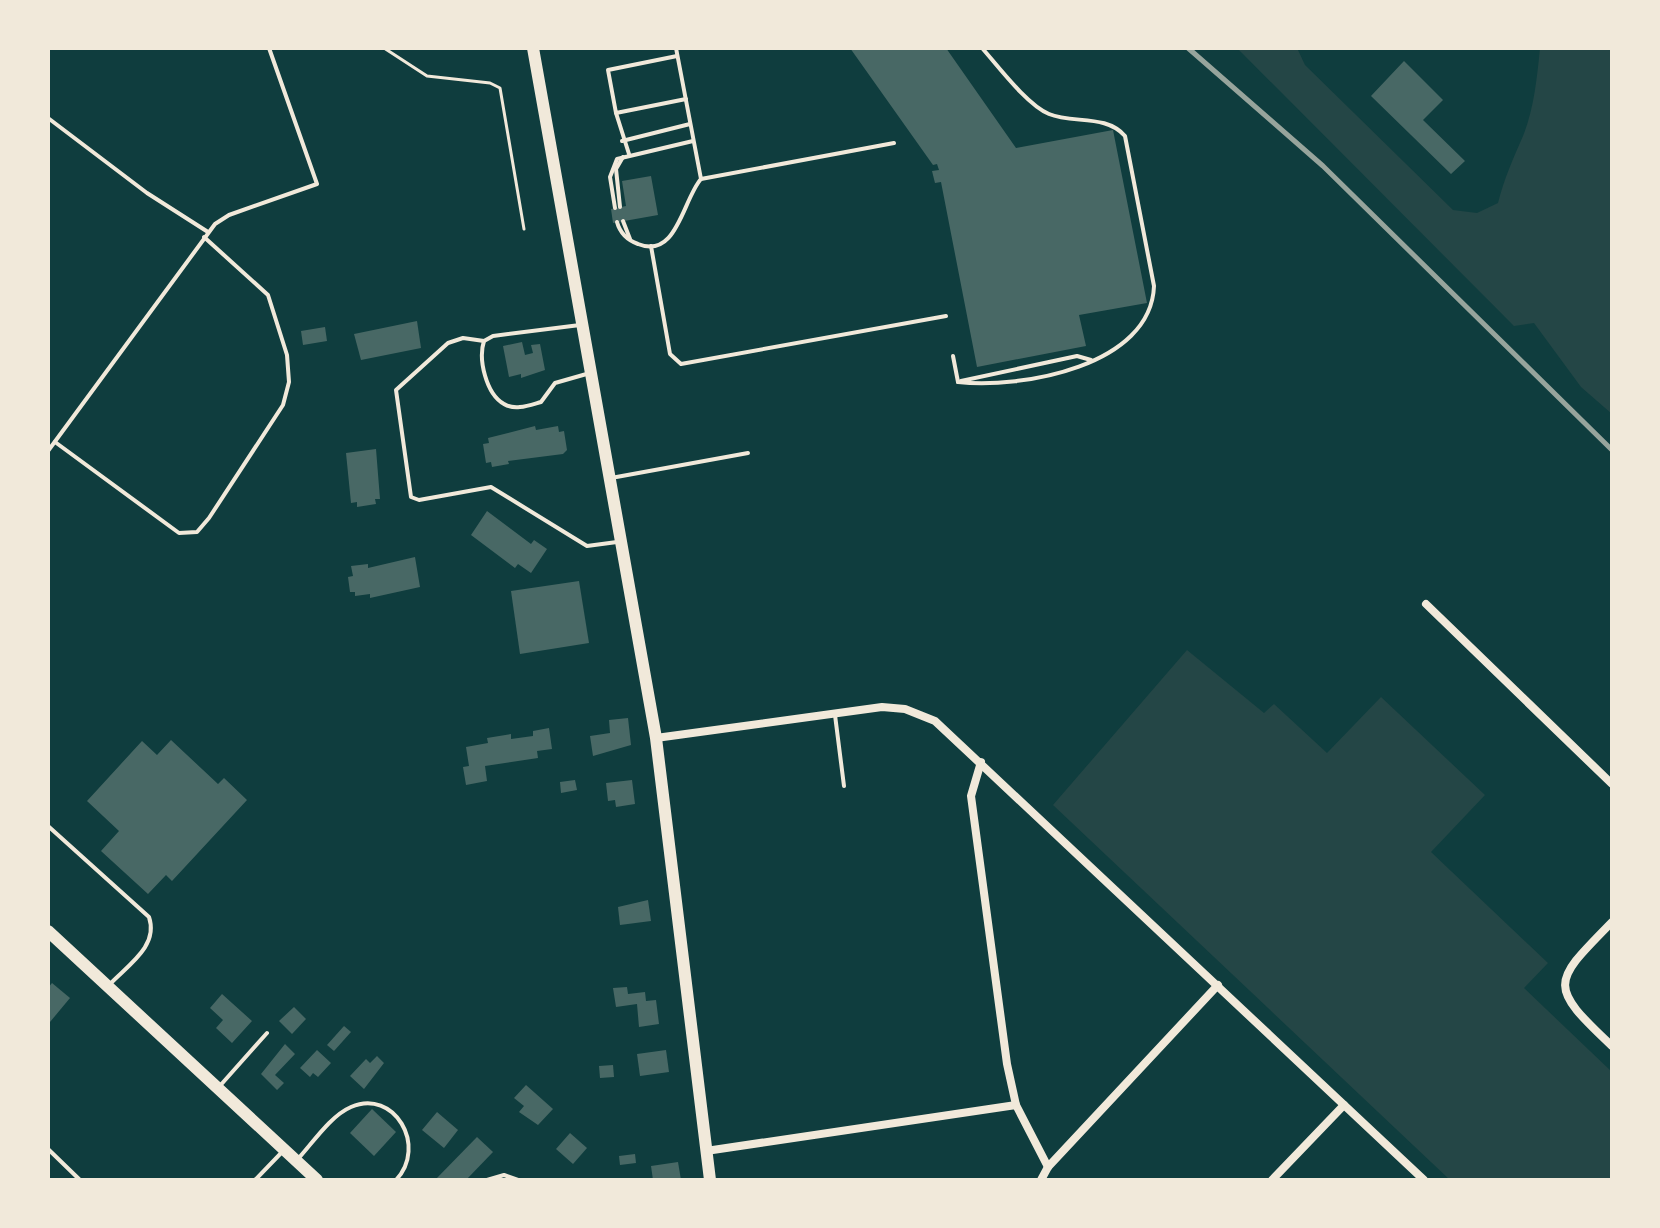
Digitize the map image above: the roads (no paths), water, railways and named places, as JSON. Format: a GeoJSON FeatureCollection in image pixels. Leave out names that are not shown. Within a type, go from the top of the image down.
{"type":"FeatureCollection","features":[{"type":"Feature","properties":{"kind":"main road"},"geometry":{"type":"LineString","coordinates":[[533,48],[656,738],[710,1180]]}},
{"type":"Feature","properties":{"kind":"main road"},"geometry":{"type":"LineString","coordinates":[[48,931],[317,1180]]}},
{"type":"Feature","properties":{"kind":"street"},"geometry":{"type":"LineString","coordinates":[[1426,604],[1612,784]]}},
{"type":"Feature","properties":{"kind":"street"},"geometry":{"type":"LineString","coordinates":[[656,738],[882,707],[913,711],[943,727],[1424,1180]]}},
{"type":"Feature","properties":{"kind":"street"},"geometry":{"type":"LineString","coordinates":[[981,762],[971,796],[1016,1105],[1048,1167]]}},
{"type":"Feature","properties":{"kind":"street"},"geometry":{"type":"LineString","coordinates":[[1612,922],[1572,963],[1564,985],[1572,1005],[1612,1046]]}},
{"type":"Feature","properties":{"kind":"street"},"geometry":{"type":"LineString","coordinates":[[1041,1180],[1048,1167],[1218,985]]}},
{"type":"Feature","properties":{"kind":"street"},"geometry":{"type":"LineString","coordinates":[[706,1151],[1016,1105]]}},
{"type":"Feature","properties":{"kind":"street"},"geometry":{"type":"LineString","coordinates":[[1272,1180],[1344,1105]]}},
{"type":"Feature","properties":{"kind":"lane"},"geometry":{"type":"LineString","coordinates":[[48,451],[206,234],[229,215],[317,184],[269,48]]}},
{"type":"Feature","properties":{"kind":"lane"},"geometry":{"type":"LineString","coordinates":[[676,48],[701,179]]}},
{"type":"Feature","properties":{"kind":"lane"},"geometry":{"type":"LineString","coordinates":[[958,382],[977,384],[1078,369],[1091,360],[1116,351],[1153,307],[1154,286],[1125,136],[1111,125],[1047,114],[1009,80],[982,48]]}},
{"type":"Feature","properties":{"kind":"lane"},"geometry":{"type":"LineString","coordinates":[[626,154],[608,70],[677,56]]}},
{"type":"Feature","properties":{"kind":"lane"},"geometry":{"type":"LineString","coordinates":[[616,113],[686,99]]}},
{"type":"Feature","properties":{"kind":"lane"},"geometry":{"type":"LineString","coordinates":[[48,118],[206,234],[255,280],[268,295],[287,355],[289,382],[283,405],[197,532],[179,533],[55,442]]}},
{"type":"Feature","properties":{"kind":"lane"},"geometry":{"type":"LineString","coordinates":[[622,141],[690,124]]}},
{"type":"Feature","properties":{"kind":"lane"},"geometry":{"type":"LineString","coordinates":[[618,208],[616,169],[626,154],[694,141]]}},
{"type":"Feature","properties":{"kind":"lane"},"geometry":{"type":"LineString","coordinates":[[620,221],[621,232],[632,241],[651,246],[668,240],[690,193],[701,179],[894,143]]}},
{"type":"Feature","properties":{"kind":"lane"},"geometry":{"type":"LineString","coordinates":[[651,246],[670,354],[681,364],[946,316]]}},
{"type":"Feature","properties":{"kind":"lane"},"geometry":{"type":"LineString","coordinates":[[582,324],[493,336],[484,341],[463,338],[448,343],[396,390],[411,497],[419,500],[491,487],[587,546],[620,542]]}},
{"type":"Feature","properties":{"kind":"lane"},"geometry":{"type":"LineString","coordinates":[[484,341],[481,353],[489,386],[498,399],[510,406],[541,402],[555,383],[590,373]]}},
{"type":"Feature","properties":{"kind":"lane"},"geometry":{"type":"LineString","coordinates":[[953,356],[958,382]]}},
{"type":"Feature","properties":{"kind":"lane"},"geometry":{"type":"LineString","coordinates":[[958,382],[977,375],[1077,356],[1091,360]]}},
{"type":"Feature","properties":{"kind":"lane"},"geometry":{"type":"LineString","coordinates":[[609,478],[748,453]]}},
{"type":"Feature","properties":{"kind":"lane"},"geometry":{"type":"LineString","coordinates":[[835,713],[844,786]]}},
{"type":"Feature","properties":{"kind":"lane"},"geometry":{"type":"LineString","coordinates":[[48,826],[149,917],[153,928],[149,946],[108,986]]}},
{"type":"Feature","properties":{"kind":"lane"},"geometry":{"type":"LineString","coordinates":[[217,1088],[267,1033]]}},
{"type":"Feature","properties":{"kind":"lane"},"geometry":{"type":"LineString","coordinates":[[296,1160],[343,1111],[354,1105],[377,1105],[401,1121],[408,1135],[411,1154],[396,1180]]}},
{"type":"Feature","properties":{"kind":"lane"},"geometry":{"type":"LineString","coordinates":[[48,1149],[80,1180]]}},
{"type":"Feature","properties":{"kind":"lane"},"geometry":{"type":"LineString","coordinates":[[255,1180],[284,1149]]}},
{"type":"Feature","properties":{"kind":"lane"},"geometry":{"type":"LineString","coordinates":[[487,1180],[504,1175],[518,1180]]}},
{"type":"Feature","properties":{"kind":"railway"},"geometry":{"type":"LineString","coordinates":[[1188,48],[1323,166],[1612,450]]}}]}
